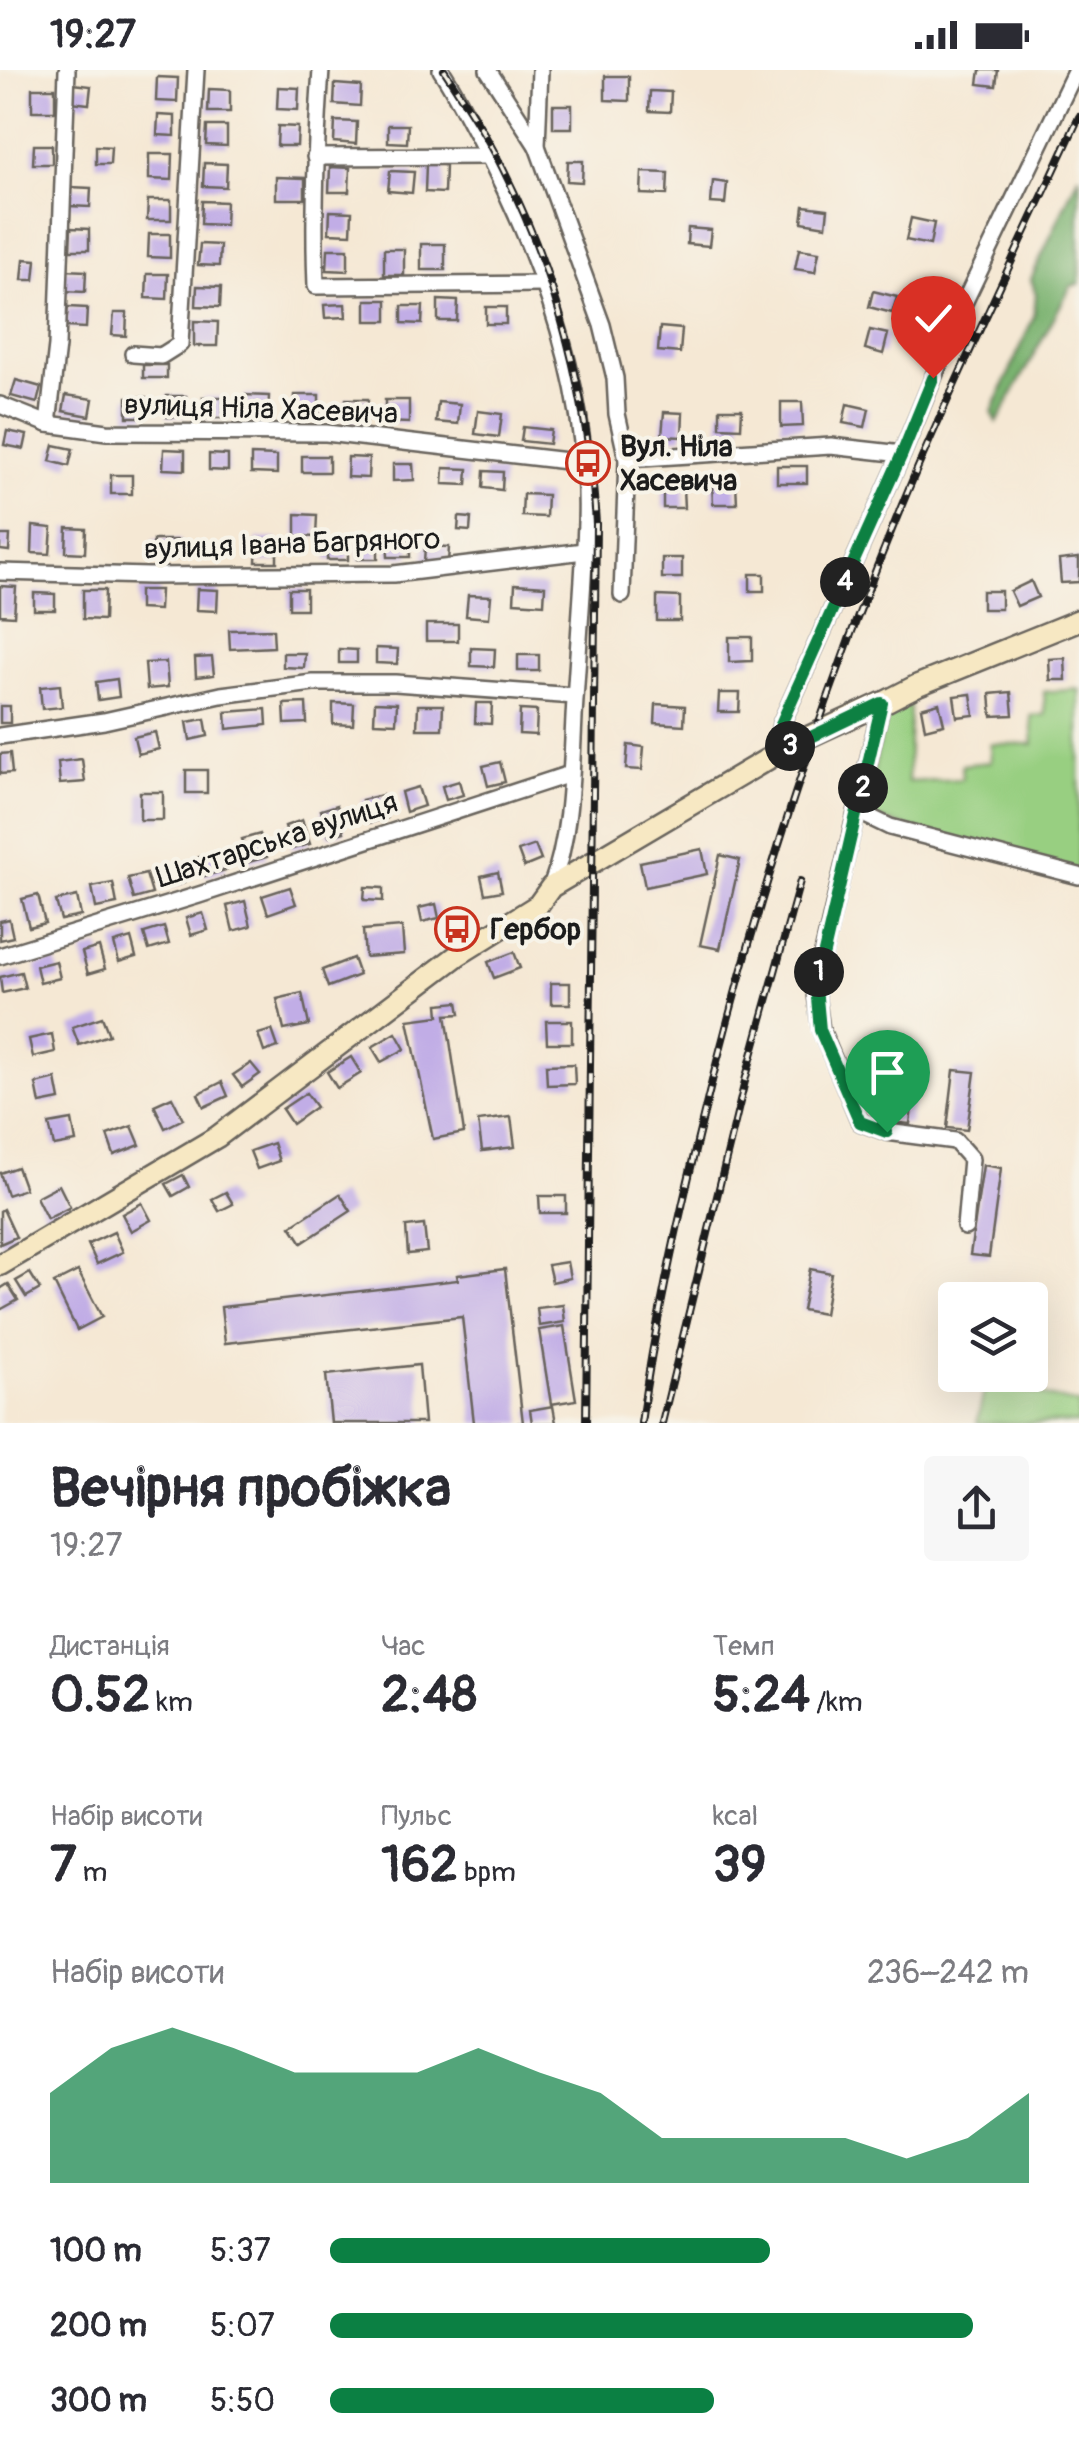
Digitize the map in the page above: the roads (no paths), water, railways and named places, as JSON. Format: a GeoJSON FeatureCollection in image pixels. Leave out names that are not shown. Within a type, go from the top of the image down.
{"type":"FeatureCollection","features":[{"type":"Feature","properties":{"kind":"street"},"geometry":{"type":"LineString","coordinates":[[48,424],[58,346],[67,70]]}},
{"type":"Feature","properties":{"kind":"street"},"geometry":{"type":"LineString","coordinates":[[134,354],[161,356],[180,344],[196,70]]}},
{"type":"Feature","properties":{"kind":"street"},"geometry":{"type":"LineString","coordinates":[[321,70],[315,157],[316,286],[543,284]]}},
{"type":"Feature","properties":{"kind":"street"},"geometry":{"type":"LineString","coordinates":[[0,1264],[217,1137],[458,955],[538,906],[560,864],[570,774],[587,507],[576,402],[562,342],[527,236],[489,156],[441,70]]}},
{"type":"Feature","properties":{"kind":"street"},"geometry":{"type":"LineString","coordinates":[[488,70],[537,146],[602,325],[627,459],[622,595]]}},
{"type":"Feature","properties":{"kind":"street"},"geometry":{"type":"LineString","coordinates":[[537,146],[540,70]]}},
{"type":"Feature","properties":{"kind":"street"},"geometry":{"type":"LineString","coordinates":[[789,746],[779,736],[781,724],[902,454],[964,302],[1076,70]]}},
{"type":"Feature","properties":{"kind":"street"},"geometry":{"type":"LineString","coordinates":[[315,157],[489,156]]}},
{"type":"Feature","properties":{"kind":"street","name":"вулиця Ніла Хасевича"},"geometry":{"type":"LineString","coordinates":[[0,405],[48,424],[107,432],[326,433],[584,462]]}},
{"type":"Feature","properties":{"kind":"street"},"geometry":{"type":"LineString","coordinates":[[627,459],[831,446],[902,454]]}},
{"type":"Feature","properties":{"kind":"street","name":"вулиця Івана Багряного"},"geometry":{"type":"LineString","coordinates":[[0,572],[148,576],[394,574],[584,551]]}},
{"type":"Feature","properties":{"kind":"street"},"geometry":{"type":"LineString","coordinates":[[551,887],[789,746],[918,685],[1079,620]]}},
{"type":"Feature","properties":{"kind":"street"},"geometry":{"type":"LineString","coordinates":[[0,736],[104,721],[221,694],[313,684],[395,683],[575,696]]}},
{"type":"Feature","properties":{"kind":"street"},"geometry":{"type":"LineString","coordinates":[[884,703],[816,987],[820,1030],[860,1122],[887,1132],[955,1140],[971,1160],[965,1227]]}},
{"type":"Feature","properties":{"kind":"street","name":"Шахтарська вулиця"},"geometry":{"type":"LineString","coordinates":[[0,956],[570,774]]}},
{"type":"Feature","properties":{"kind":"street"},"geometry":{"type":"LineString","coordinates":[[857,811],[890,827],[1079,876]]}},
{"type":"Feature","properties":{"kind":"railway"},"geometry":{"type":"LineString","coordinates":[[444,70],[496,156],[540,253],[568,342],[592,478],[596,524],[586,1423]]}},
{"type":"Feature","properties":{"kind":"railway"},"geometry":{"type":"LineString","coordinates":[[641,1423],[666,1282],[718,1059],[764,893],[817,729],[909,488],[1079,117]]}},
{"type":"Feature","properties":{"kind":"railway"},"geometry":{"type":"LineString","coordinates":[[662,1423],[746,1077],[800,881]]}},
{"type":"Feature","properties":{"kind":"place","name":"Вул. Ніла Хасевича"},"geometry":{"type":"Point","coordinates":[588,463]}},
{"type":"Feature","properties":{"kind":"place","name":"Гербор"},"geometry":{"type":"Point","coordinates":[457,929]}}]}
